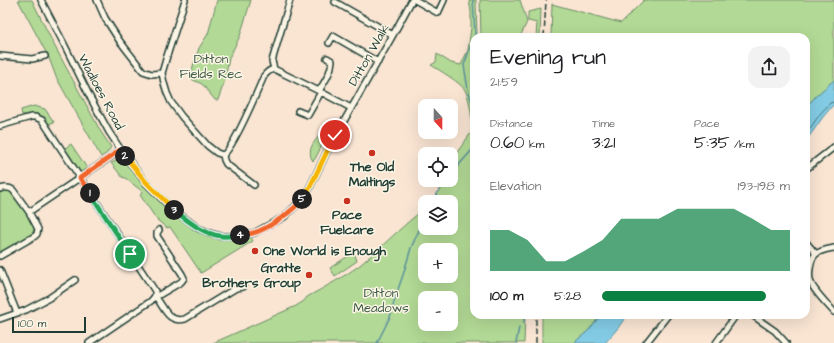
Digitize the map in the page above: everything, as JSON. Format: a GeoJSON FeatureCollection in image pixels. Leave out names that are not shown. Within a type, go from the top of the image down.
{"type":"FeatureCollection","features":[{"type":"Feature","properties":{"kind":"street","name":"Wadloes Road"},"geometry":{"type":"LineString","coordinates":[[41,0],[108,132],[120,150],[146,182],[171,208],[198,228],[221,236],[254,233]]}},
{"type":"Feature","properties":{"kind":"street"},"geometry":{"type":"LineString","coordinates":[[97,0],[105,18],[119,40],[143,71],[152,74],[162,73]]}},
{"type":"Feature","properties":{"kind":"street"},"geometry":{"type":"LineString","coordinates":[[184,0],[162,73],[165,88],[171,102],[182,117],[203,141],[217,153],[223,155]]}},
{"type":"Feature","properties":{"kind":"street"},"geometry":{"type":"LineString","coordinates":[[274,69],[272,61],[290,0]]}},
{"type":"Feature","properties":{"kind":"street","name":"Ditton Walk"},"geometry":{"type":"LineString","coordinates":[[254,233],[284,217],[301,201],[309,189],[335,135],[393,36],[412,0]]}},
{"type":"Feature","properties":{"kind":"street"},"geometry":{"type":"LineString","coordinates":[[415,0],[438,13],[444,0]]}},
{"type":"Feature","properties":{"kind":"street"},"geometry":{"type":"LineString","coordinates":[[335,2],[393,36]]}},
{"type":"Feature","properties":{"kind":"street"},"geometry":{"type":"LineString","coordinates":[[329,43],[333,36],[378,62]]}},
{"type":"Feature","properties":{"kind":"street"},"geometry":{"type":"LineString","coordinates":[[0,56],[32,59],[45,56]]}},
{"type":"Feature","properties":{"kind":"street"},"geometry":{"type":"LineString","coordinates":[[298,110],[308,115],[332,67],[332,61],[327,58]]}},
{"type":"Feature","properties":{"kind":"street"},"geometry":{"type":"LineString","coordinates":[[223,155],[229,148],[246,116],[264,76],[270,70],[274,69],[351,108]]}},
{"type":"Feature","properties":{"kind":"street"},"geometry":{"type":"LineString","coordinates":[[0,126],[31,117],[42,120],[155,291],[155,296],[168,315],[173,319],[185,319],[236,288],[243,287]]}},
{"type":"Feature","properties":{"kind":"street"},"geometry":{"type":"LineString","coordinates":[[810,166],[834,147]]}},
{"type":"Feature","properties":{"kind":"street"},"geometry":{"type":"LineString","coordinates":[[29,212],[120,150]]}},
{"type":"Feature","properties":{"kind":"street"},"geometry":{"type":"LineString","coordinates":[[223,155],[226,164],[254,185]]}},
{"type":"Feature","properties":{"kind":"street"},"geometry":{"type":"LineString","coordinates":[[0,189],[5,187],[13,190],[29,212],[38,228],[37,234],[0,256]]}},
{"type":"Feature","properties":{"kind":"street"},"geometry":{"type":"LineString","coordinates":[[89,343],[152,301],[155,296],[159,296],[181,282],[184,278],[158,236],[157,233],[159,230]]}},
{"type":"Feature","properties":{"kind":"street"},"geometry":{"type":"LineString","coordinates":[[810,247],[816,254]]}},
{"type":"Feature","properties":{"kind":"street"},"geometry":{"type":"LineString","coordinates":[[810,270],[816,254],[824,250],[834,248]]}},
{"type":"Feature","properties":{"kind":"street"},"geometry":{"type":"LineString","coordinates":[[0,270],[17,313]]}},
{"type":"Feature","properties":{"kind":"street"},"geometry":{"type":"LineString","coordinates":[[0,319],[26,310],[49,298],[76,280]]}},
{"type":"Feature","properties":{"kind":"street"},"geometry":{"type":"LineString","coordinates":[[810,281],[834,312]]}},
{"type":"Feature","properties":{"kind":"street"},"geometry":{"type":"LineString","coordinates":[[646,343],[665,319]]}},
{"type":"Feature","properties":{"kind":"street"},"geometry":{"type":"LineString","coordinates":[[716,343],[733,319]]}},
{"type":"Feature","properties":{"kind":"street"},"geometry":{"type":"LineString","coordinates":[[758,319],[775,331],[786,343]]}},
{"type":"Feature","properties":{"kind":"green space"},"geometry":{"type":"Polygon","coordinates":[[[18,0],[32,0],[53,43],[101,132],[111,147],[107,153],[101,157],[56,77],[49,58],[18,0]]]}},
{"type":"Feature","properties":{"kind":"green space","name":"Ditton Fields Rec"},"geometry":{"type":"Polygon","coordinates":[[[217,0],[251,0],[240,36],[229,58],[225,80],[218,100],[215,100],[202,84],[191,79],[193,66],[199,48],[208,34],[217,0]]]}},
{"type":"Feature","properties":{"kind":"green space","name":"Ditton Meadows"},"geometry":{"type":"Polygon","coordinates":[[[469,0],[476,0],[477,33],[470,33],[471,12],[469,0]]]}},
{"type":"Feature","properties":{"kind":"green space"},"geometry":{"type":"Polygon","coordinates":[[[480,0],[520,0],[527,22],[522,33],[481,33],[480,0]]]}},
{"type":"Feature","properties":{"kind":"green space"},"geometry":{"type":"Polygon","coordinates":[[[644,0],[834,0],[834,80],[810,103],[810,33],[551,33],[552,4],[621,23],[644,0]]]}},
{"type":"Feature","properties":{"kind":"green space"},"geometry":{"type":"Polygon","coordinates":[[[541,9],[540,33],[536,33],[537,23],[528,21],[528,12],[541,9]]]}},
{"type":"Feature","properties":{"kind":"green space","name":"Ditton Meadows"},"geometry":{"type":"Polygon","coordinates":[[[470,35],[470,110],[468,99],[463,87],[431,65],[436,62],[437,54],[451,63],[461,65],[468,50],[470,35]]]}},
{"type":"Feature","properties":{"kind":"green space"},"geometry":{"type":"Polygon","coordinates":[[[34,106],[45,109],[54,122],[49,124],[40,116],[34,114],[22,115],[21,110],[34,106]]]}},
{"type":"Feature","properties":{"kind":"green space"},"geometry":{"type":"Polygon","coordinates":[[[322,134],[326,134],[327,136],[313,161],[310,153],[312,146],[316,139],[322,134]]]}},
{"type":"Feature","properties":{"kind":"green space","name":"Ditton Meadows"},"geometry":{"type":"Polygon","coordinates":[[[470,134],[470,319],[525,319],[524,343],[213,343],[296,306],[307,297],[348,274],[418,214],[418,235],[458,235],[458,195],[436,195],[443,187],[458,187],[458,151],[470,134]]]}},
{"type":"Feature","properties":{"kind":"green space"},"geometry":{"type":"Polygon","coordinates":[[[71,144],[87,168],[80,173],[64,149],[71,144]]]}},
{"type":"Feature","properties":{"kind":"green space"},"geometry":{"type":"Polygon","coordinates":[[[121,159],[154,195],[193,229],[220,238],[237,239],[251,237],[253,241],[201,273],[170,227],[167,228],[157,220],[140,195],[143,192],[124,177],[123,178],[111,163],[121,159]]]}},
{"type":"Feature","properties":{"kind":"green space"},"geometry":{"type":"Polygon","coordinates":[[[8,189],[11,190],[21,204],[34,229],[32,235],[0,254],[0,191],[8,189]]]}},
{"type":"Feature","properties":{"kind":"green space"},"geometry":{"type":"Polygon","coordinates":[[[354,252],[357,261],[335,276],[330,268],[354,252]]]}},
{"type":"Feature","properties":{"kind":"green space"},"geometry":{"type":"Polygon","coordinates":[[[542,319],[598,319],[575,343],[542,343],[542,319]]]}},
{"type":"Feature","properties":{"kind":"water"},"geometry":{"type":"Polygon","coordinates":[[[834,80],[834,104],[810,135],[810,103],[834,80]]]}},
{"type":"Feature","properties":{"kind":"water"},"geometry":{"type":"Polygon","coordinates":[[[598,319],[624,319],[605,343],[575,343],[598,319]]]}},
{"type":"Feature","properties":{"kind":"waterway"},"geometry":{"type":"LineString","coordinates":[[473,0],[475,33]]}},
{"type":"Feature","properties":{"kind":"waterway"},"geometry":{"type":"LineString","coordinates":[[470,48],[464,65],[470,96]]}},
{"type":"Feature","properties":{"kind":"waterway"},"geometry":{"type":"LineString","coordinates":[[458,166],[470,152]]}},
{"type":"Feature","properties":{"kind":"waterway"},"geometry":{"type":"LineString","coordinates":[[436,195],[440,187]]}},
{"type":"Feature","properties":{"kind":"waterway"},"geometry":{"type":"LineString","coordinates":[[377,343],[390,317],[411,248],[418,232]]}},
{"type":"Feature","properties":{"kind":"waterway"},"geometry":{"type":"LineString","coordinates":[[516,343],[519,327]]}},
{"type":"Feature","properties":{"kind":"railway"},"geometry":{"type":"LineString","coordinates":[[544,33],[546,0]]}},
{"type":"Feature","properties":{"kind":"railway"},"geometry":{"type":"LineString","coordinates":[[536,319],[536,343]]}},
{"type":"Feature","properties":{"kind":"place","name":"The Old Maltings"},"geometry":{"type":"Point","coordinates":[372,153]}},
{"type":"Feature","properties":{"kind":"place","name":"Pace Fuelcare"},"geometry":{"type":"Point","coordinates":[347,201]}},
{"type":"Feature","properties":{"kind":"place","name":"One World is Enough"},"geometry":{"type":"Point","coordinates":[255,251]}},
{"type":"Feature","properties":{"kind":"place","name":"Gratte Brothers Group"},"geometry":{"type":"Point","coordinates":[309,275]}},
{"type":"Feature","properties":{"kind":"route"},"geometry":{"type":"LineString","coordinates":[[130,254],[80,178],[120,150],[146,182],[171,208],[198,228],[212,234],[230,236],[254,233],[284,217],[301,201],[309,189],[335,135]]}}]}
